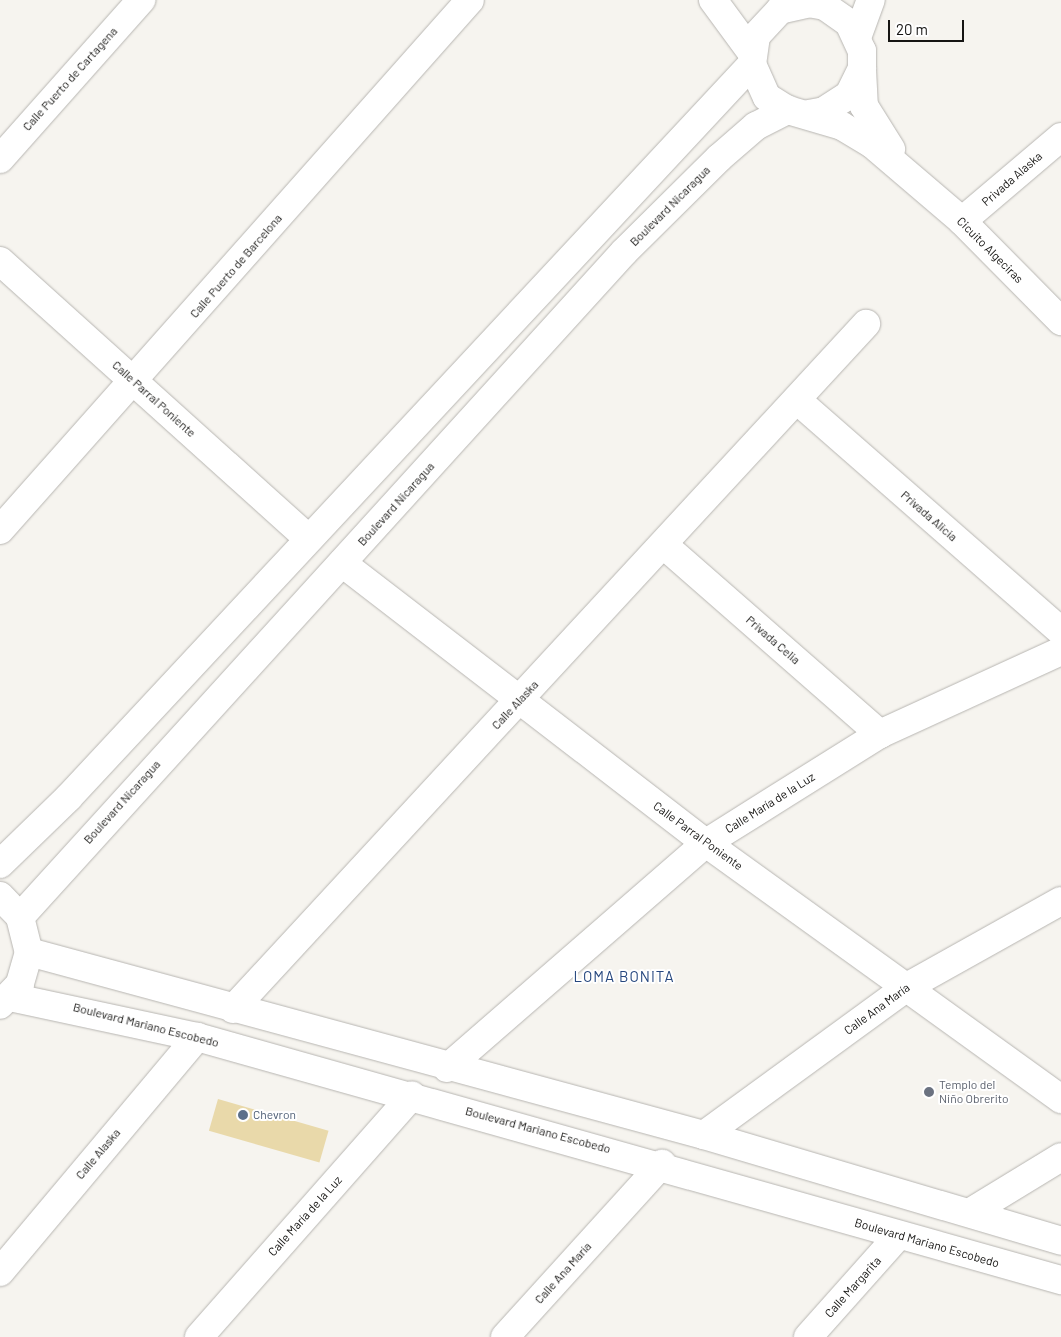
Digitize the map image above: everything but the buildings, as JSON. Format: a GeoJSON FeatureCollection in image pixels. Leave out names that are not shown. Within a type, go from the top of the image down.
{"type":"FeatureCollection","features":[{"type":"Feature","properties":{"kind":"street","name":"Calle Puerto de Cartagena"},"geometry":{"type":"LineString","coordinates":[[0,159],[141,0]]}},
{"type":"Feature","properties":{"kind":"street","name":"Calle Puerto de Barcelona"},"geometry":{"type":"LineString","coordinates":[[0,530],[470,0]]}},
{"type":"Feature","properties":{"kind":"street"},"geometry":{"type":"LineString","coordinates":[[713,0],[752,58],[767,97],[799,112],[824,111],[849,95],[862,68],[858,35],[871,0]]}},
{"type":"Feature","properties":{"kind":"street"},"geometry":{"type":"LineString","coordinates":[[0,864],[68,798],[752,58],[766,21],[775,5],[812,2],[838,13],[858,35]]}},
{"type":"Feature","properties":{"kind":"street","name":"Cicuito Algeciras"},"geometry":{"type":"LineString","coordinates":[[862,68],[860,87],[871,124],[918,180]]}},
{"type":"Feature","properties":{"kind":"street","name":"Cicuito Algeciras"},"geometry":{"type":"LineString","coordinates":[[799,112],[858,134],[918,180],[962,221],[1061,321]]}},
{"type":"Feature","properties":{"kind":"street","name":"Boulevard Nicaragua"},"geometry":{"type":"LineString","coordinates":[[20,917],[624,252],[725,152],[756,126],[799,112]]}},
{"type":"Feature","properties":{"kind":"street","name":"Privada Alaska"},"geometry":{"type":"LineString","coordinates":[[962,221],[1061,137]]}},
{"type":"Feature","properties":{"kind":"street","name":"Calle Parral Poniente"},"geometry":{"type":"LineString","coordinates":[[0,261],[308,538]]}},
{"type":"Feature","properties":{"kind":"street"},"geometry":{"type":"LineString","coordinates":[[798,401],[866,324]]}},
{"type":"Feature","properties":{"kind":"street","name":"Calle Alaska"},"geometry":{"type":"LineString","coordinates":[[233,1009],[798,401]]}},
{"type":"Feature","properties":{"kind":"street","name":"Privada Alicia"},"geometry":{"type":"LineString","coordinates":[[798,401],[1061,632]]}},
{"type":"Feature","properties":{"kind":"street","name":"Privada Celia"},"geometry":{"type":"LineString","coordinates":[[665,546],[880,734]]}},
{"type":"Feature","properties":{"kind":"street","name":"Calle Parral Poniente"},"geometry":{"type":"LineString","coordinates":[[342,563],[518,701],[706,843],[908,986],[1061,1099]]}},
{"type":"Feature","properties":{"kind":"street","name":"Calle María de la Luz"},"geometry":{"type":"LineString","coordinates":[[447,1068],[706,843],[880,734],[1061,651]]}},
{"type":"Feature","properties":{"kind":"street"},"geometry":{"type":"LineString","coordinates":[[0,896],[20,917],[28,952],[20,984],[5,1001]]}},
{"type":"Feature","properties":{"kind":"street","name":"Calle Ana María"},"geometry":{"type":"LineString","coordinates":[[704,1135],[908,986],[1061,901]]}},
{"type":"Feature","properties":{"kind":"street"},"geometry":{"type":"LineString","coordinates":[[28,952],[447,1068],[704,1135],[971,1212],[1061,1241]]}},
{"type":"Feature","properties":{"kind":"street","name":"Boulevard Mariano Escobedo"},"geometry":{"type":"LineString","coordinates":[[5,1001],[70,1006],[197,1037],[662,1164],[898,1236],[1061,1280]]}},
{"type":"Feature","properties":{"kind":"street","name":"Calle Alaska"},"geometry":{"type":"LineString","coordinates":[[0,1272],[197,1037]]}},
{"type":"Feature","properties":{"kind":"street","name":"Calle María de la Luz"},"geometry":{"type":"LineString","coordinates":[[199,1337],[412,1095]]}},
{"type":"Feature","properties":{"kind":"street"},"geometry":{"type":"LineString","coordinates":[[971,1212],[1061,1157]]}},
{"type":"Feature","properties":{"kind":"street","name":"Calle Ana María"},"geometry":{"type":"LineString","coordinates":[[505,1337],[662,1164]]}},
{"type":"Feature","properties":{"kind":"street","name":"Calle Margarita"},"geometry":{"type":"LineString","coordinates":[[808,1337],[898,1236]]}},
{"type":"Feature","properties":{"kind":"place","name":"Templo del Niño Obrerito"},"geometry":{"type":"Point","coordinates":[929,1092]}},
{"type":"Feature","properties":{"kind":"place","name":"Chevron"},"geometry":{"type":"Point","coordinates":[243,1115]}},
{"type":"Feature","properties":{"kind":"district","name":"LOMA BONITA"},"geometry":{"type":"Point","coordinates":[624,977]}}]}
